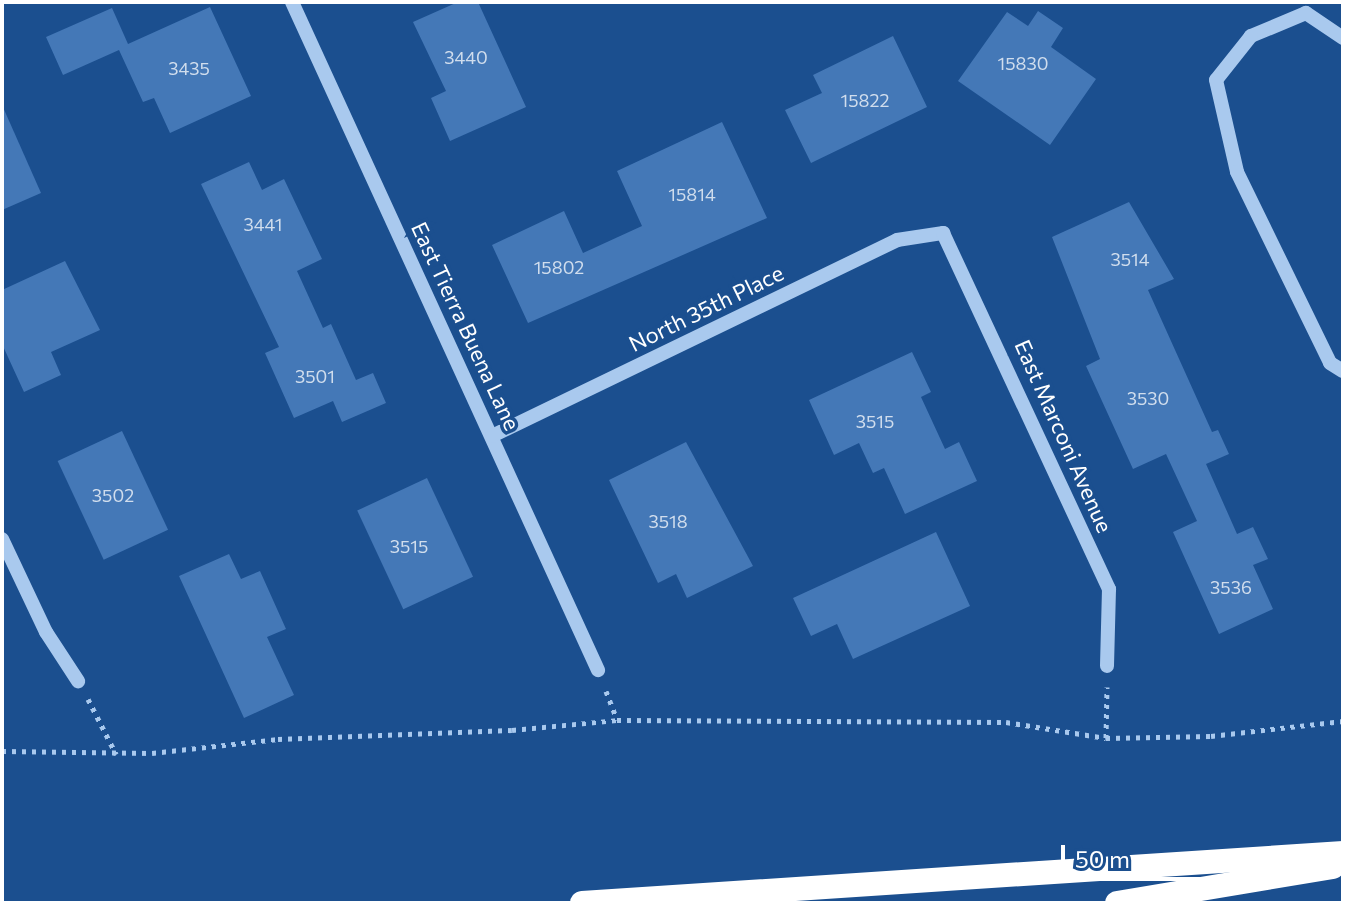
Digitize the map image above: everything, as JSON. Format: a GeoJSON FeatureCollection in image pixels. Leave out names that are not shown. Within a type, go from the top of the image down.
{"type":"FeatureCollection","features":[{"type":"Feature","properties":{"kind":"highway"},"geometry":{"type":"LineString","coordinates":[[582,903],[1343,853]]}},
{"type":"Feature","properties":{"kind":"highway"},"geometry":{"type":"LineString","coordinates":[[1117,903],[1343,866]]}},
{"type":"Feature","properties":{"kind":"street","name":"East Tierra Buena Lane"},"geometry":{"type":"LineString","coordinates":[[292,2],[598,670]]}},
{"type":"Feature","properties":{"kind":"street"},"geometry":{"type":"LineString","coordinates":[[1343,38],[1306,13],[1251,36],[1216,80],[1237,172],[1330,363],[1343,371]]}},
{"type":"Feature","properties":{"kind":"street","name":"North 35th Place"},"geometry":{"type":"LineString","coordinates":[[492,436],[897,240],[943,233]]}},
{"type":"Feature","properties":{"kind":"street","name":"East Marconi Avenue"},"geometry":{"type":"LineString","coordinates":[[943,233],[1109,589],[1107,666]]}},
{"type":"Feature","properties":{"kind":"street"},"geometry":{"type":"LineString","coordinates":[[2,539],[46,632],[78,681]]}},
{"type":"Feature","properties":{"kind":"path"},"geometry":{"type":"LineString","coordinates":[[1106,738],[1107,666]]}},
{"type":"Feature","properties":{"kind":"path"},"geometry":{"type":"LineString","coordinates":[[598,670],[617,720]]}},
{"type":"Feature","properties":{"kind":"path"},"geometry":{"type":"LineString","coordinates":[[78,681],[117,754]]}},
{"type":"Feature","properties":{"kind":"path"},"geometry":{"type":"LineString","coordinates":[[2,751],[117,754],[617,720],[1006,722],[1106,738],[1211,736],[1343,721]]}},
{"type":"Feature","properties":{"kind":"building"},"geometry":{"type":"Polygon","coordinates":[[[458,2],[478,2],[526,107],[450,141],[431,98],[446,91],[413,22],[458,2]]]}},
{"type":"Feature","properties":{"kind":"building"},"geometry":{"type":"Polygon","coordinates":[[[210,7],[251,96],[170,133],[154,98],[143,102],[119,50],[63,75],[46,37],[112,8],[128,44],[210,7]]]}},
{"type":"Feature","properties":{"kind":"building"},"geometry":{"type":"Polygon","coordinates":[[[1038,11],[1063,28],[1051,47],[1096,79],[1050,145],[958,81],[1007,12],[1028,26],[1038,11]]]}},
{"type":"Feature","properties":{"kind":"building"},"geometry":{"type":"Polygon","coordinates":[[[893,36],[927,107],[811,163],[785,110],[822,93],[813,75],[893,36]]]}},
{"type":"Feature","properties":{"kind":"building"},"geometry":{"type":"Polygon","coordinates":[[[2,105],[41,193],[2,210],[2,105]]]}},
{"type":"Feature","properties":{"kind":"building"},"geometry":{"type":"Polygon","coordinates":[[[722,122],[767,218],[528,323],[492,245],[564,211],[583,253],[642,226],[617,171],[722,122]]]}},
{"type":"Feature","properties":{"kind":"building"},"geometry":{"type":"Polygon","coordinates":[[[249,162],[262,190],[284,179],[322,259],[297,271],[323,328],[331,324],[356,380],[373,373],[386,403],[342,422],[333,401],[294,418],[265,353],[279,347],[201,184],[249,162]]]}},
{"type":"Feature","properties":{"kind":"building"},"geometry":{"type":"Polygon","coordinates":[[[1129,202],[1174,279],[1148,290],[1212,432],[1218,430],[1229,454],[1206,464],[1237,534],[1253,527],[1268,559],[1253,565],[1273,609],[1219,634],[1173,532],[1197,521],[1166,454],[1133,469],[1086,366],[1100,359],[1052,237],[1129,202]]]}},
{"type":"Feature","properties":{"kind":"building"},"geometry":{"type":"Polygon","coordinates":[[[65,261],[100,330],[51,352],[61,375],[24,392],[2,344],[2,290],[65,261]]]}},
{"type":"Feature","properties":{"kind":"building"},"geometry":{"type":"Polygon","coordinates":[[[912,352],[931,392],[921,397],[945,449],[959,442],[977,481],[905,514],[884,468],[873,473],[859,443],[834,455],[809,400],[912,352]]]}},
{"type":"Feature","properties":{"kind":"building"},"geometry":{"type":"Polygon","coordinates":[[[122,431],[168,530],[104,560],[58,461],[122,431]]]}},
{"type":"Feature","properties":{"kind":"building"},"geometry":{"type":"Polygon","coordinates":[[[686,442],[753,566],[687,598],[676,574],[658,583],[609,480],[686,442]]]}},
{"type":"Feature","properties":{"kind":"building"},"geometry":{"type":"Polygon","coordinates":[[[427,478],[473,577],[403,609],[357,511],[427,478]]]}},
{"type":"Feature","properties":{"kind":"building"},"geometry":{"type":"Polygon","coordinates":[[[936,532],[970,606],[853,659],[837,624],[811,636],[793,598],[936,532]]]}},
{"type":"Feature","properties":{"kind":"building"},"geometry":{"type":"Polygon","coordinates":[[[229,554],[241,579],[260,571],[286,629],[267,637],[294,695],[244,718],[179,576],[229,554]]]}}]}
